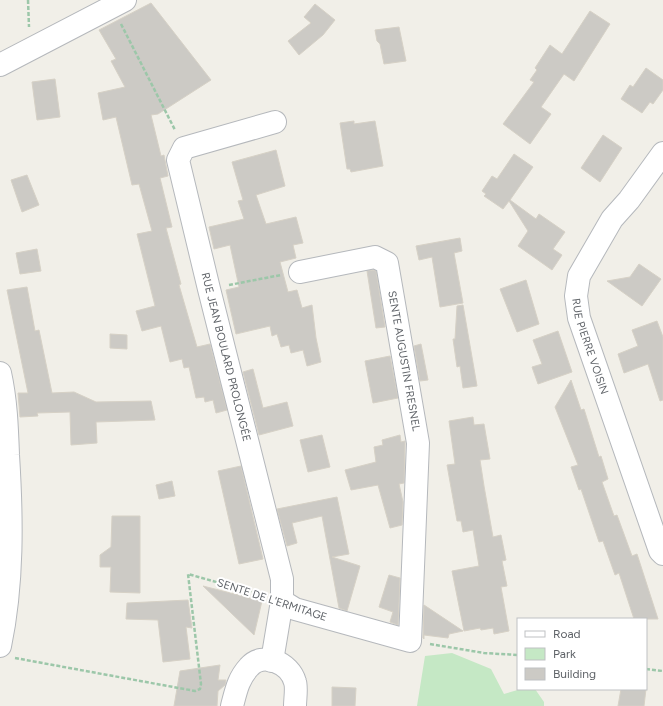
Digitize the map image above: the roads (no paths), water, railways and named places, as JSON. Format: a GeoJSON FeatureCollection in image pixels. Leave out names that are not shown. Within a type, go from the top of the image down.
{"type":"FeatureCollection","features":[{"type":"Feature","properties":{"kind":"street"},"geometry":{"type":"LineString","coordinates":[[0,65],[119,4]]}},
{"type":"Feature","properties":{"kind":"street","name":"RUE JEAN BOULARD PROLONGÉE"},"geometry":{"type":"LineString","coordinates":[[272,661],[282,601],[282,579],[178,160],[184,148],[275,122]]}},
{"type":"Feature","properties":{"kind":"street","name":"RUE PIERRE VOISIN"},"geometry":{"type":"LineString","coordinates":[[663,153],[612,219],[579,276],[576,296],[579,318],[660,551],[663,554]]}},
{"type":"Feature","properties":{"kind":"street","name":"SENTE AUGUSTIN FRESNEL"},"geometry":{"type":"LineString","coordinates":[[300,272],[375,257],[388,263],[418,443],[410,641]]}},
{"type":"Feature","properties":{"kind":"street"},"geometry":{"type":"LineString","coordinates":[[0,373],[5,393],[12,518],[2,646]]}},
{"type":"Feature","properties":{"kind":"street","name":"SENTE DE L'ERMITAGE"},"geometry":{"type":"LineString","coordinates":[[282,601],[295,609],[410,641]]}},
{"type":"Feature","properties":{"kind":"street"},"geometry":{"type":"LineString","coordinates":[[232,706],[238,682],[250,666],[261,661],[272,661],[285,665],[296,682],[295,706]]}}]}
